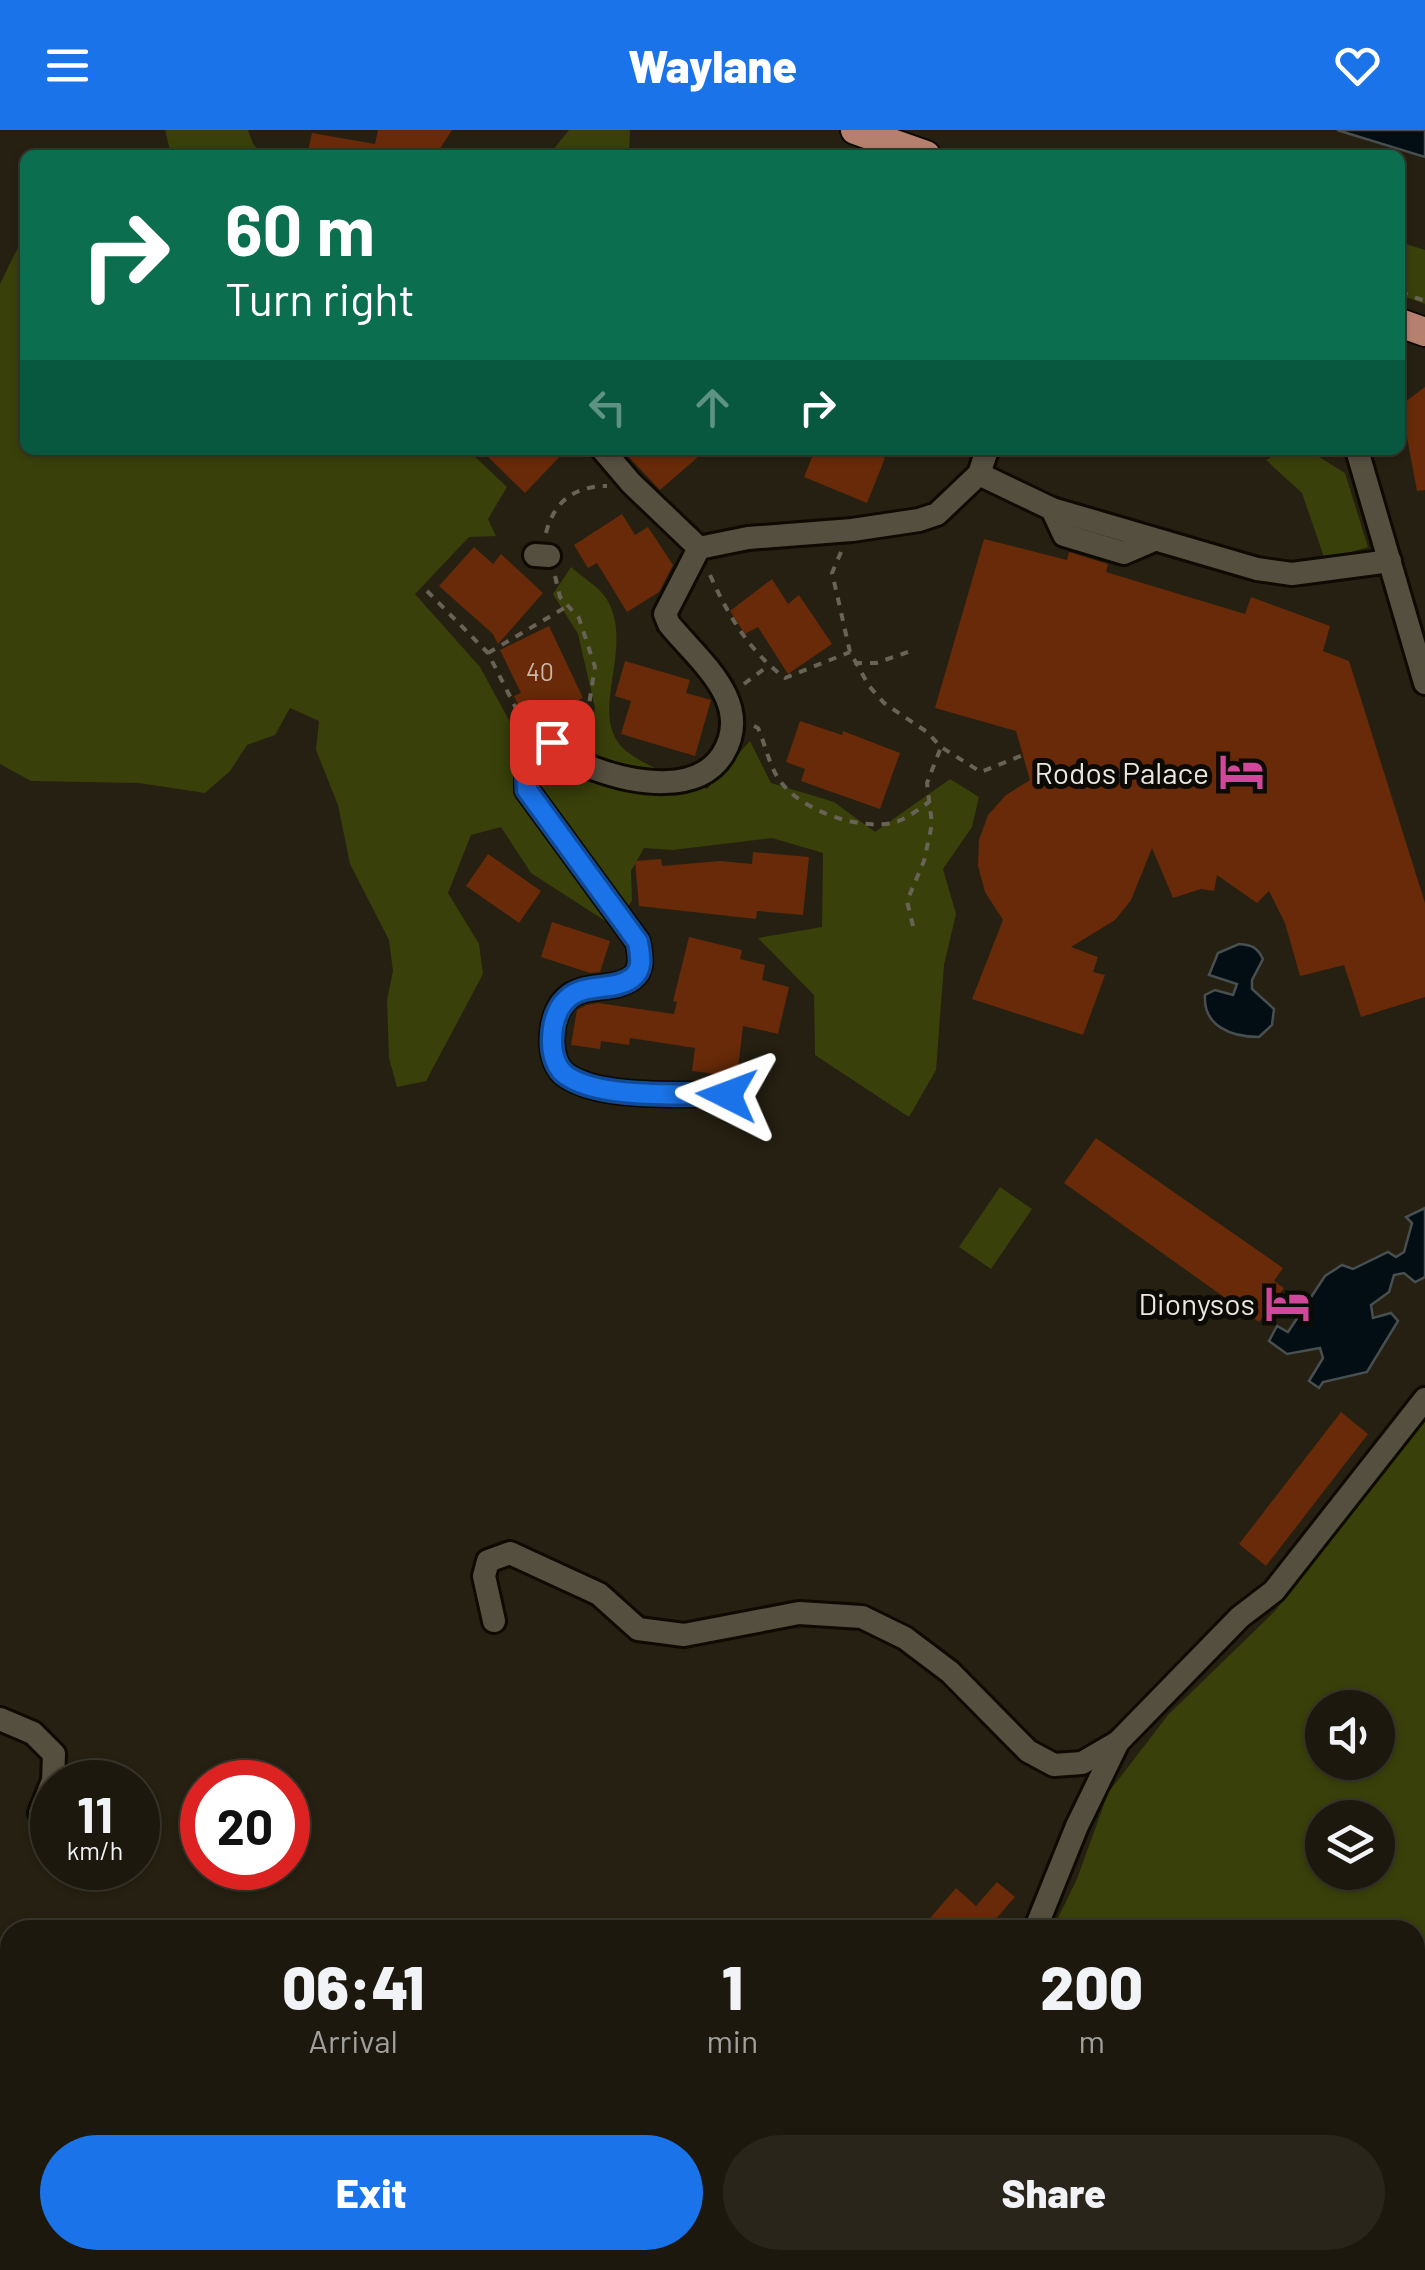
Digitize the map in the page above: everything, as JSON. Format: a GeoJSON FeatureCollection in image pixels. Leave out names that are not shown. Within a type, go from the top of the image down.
{"type":"FeatureCollection","features":[{"type":"Feature","properties":{"kind":"main road"},"geometry":{"type":"LineString","coordinates":[[855,130],[912,150]]}},
{"type":"Feature","properties":{"kind":"street"},"geometry":{"type":"LineString","coordinates":[[607,455],[699,548]]}},
{"type":"Feature","properties":{"kind":"street"},"geometry":{"type":"LineString","coordinates":[[699,548],[748,538],[852,530],[938,514],[979,474],[985,455]]}},
{"type":"Feature","properties":{"kind":"street"},"geometry":{"type":"LineString","coordinates":[[1358,455],[1425,683]]}},
{"type":"Feature","properties":{"kind":"street"},"geometry":{"type":"LineString","coordinates":[[979,474],[1052,509],[1257,569],[1292,574],[1390,561]]}},
{"type":"Feature","properties":{"kind":"street"},"geometry":{"type":"LineString","coordinates":[[699,548],[665,614],[668,624],[732,706],[733,730],[722,757],[708,771],[683,780],[643,782],[556,752],[526,768],[527,790],[638,942],[642,963],[634,977],[567,999],[553,1021],[552,1046],[558,1068],[568,1077],[606,1090],[727,1095]]}},
{"type":"Feature","properties":{"kind":"street"},"geometry":{"type":"LineString","coordinates":[[494,1621],[484,1576],[488,1561],[510,1553],[599,1594],[638,1629],[684,1635],[799,1614],[862,1616],[905,1638],[950,1672],[1028,1751],[1054,1765],[1082,1763],[1118,1742],[1240,1617],[1274,1591],[1425,1399]]}},
{"type":"Feature","properties":{"kind":"street"},"geometry":{"type":"LineString","coordinates":[[0,1719],[33,1733],[54,1754],[54,1760]]}},
{"type":"Feature","properties":{"kind":"street"},"geometry":{"type":"LineString","coordinates":[[1039,1920],[1077,1826],[1118,1742]]}},
{"type":"Feature","properties":{"kind":"path"},"geometry":{"type":"LineString","coordinates":[[427,591],[488,653],[524,728],[556,752],[588,710],[595,668],[579,618],[560,597],[542,556],[548,524],[566,496],[588,486],[620,488],[631,483]]}},
{"type":"Feature","properties":{"kind":"path"},"geometry":{"type":"LineString","coordinates":[[852,530],[832,573],[854,663],[884,703],[927,732],[940,747],[981,772],[1023,755]]}},
{"type":"Feature","properties":{"kind":"path"},"geometry":{"type":"LineString","coordinates":[[699,548],[725,608],[744,637],[768,666],[785,678],[850,652]]}},
{"type":"Feature","properties":{"kind":"path"},"geometry":{"type":"LineString","coordinates":[[488,653],[567,607]]}},
{"type":"Feature","properties":{"kind":"path"},"geometry":{"type":"LineString","coordinates":[[854,663],[876,662],[908,652]]}},
{"type":"Feature","properties":{"kind":"path"},"geometry":{"type":"LineString","coordinates":[[768,666],[732,706],[758,728],[784,786],[827,814],[864,826],[897,822],[929,802]]}},
{"type":"Feature","properties":{"kind":"path"},"geometry":{"type":"LineString","coordinates":[[913,926],[907,901],[924,861],[932,824],[927,783],[940,747]]}},
{"type":"Feature","properties":{"kind":"green space"},"geometry":{"type":"Polygon","coordinates":[[[165,130],[248,130],[259,150],[170,150],[165,130]]]}},
{"type":"Feature","properties":{"kind":"green space"},"geometry":{"type":"Polygon","coordinates":[[[569,130],[630,130],[629,150],[553,150],[569,130]]]}},
{"type":"Feature","properties":{"kind":"green space"},"geometry":{"type":"Polygon","coordinates":[[[20,243],[20,455],[473,455],[507,487],[488,519],[496,536],[469,537],[415,594],[480,667],[528,755],[585,738],[595,708],[578,634],[553,594],[571,567],[603,594],[614,618],[610,721],[616,739],[637,759],[707,789],[750,741],[771,783],[834,802],[875,832],[950,779],[979,797],[972,827],[943,869],[956,914],[944,965],[936,1070],[909,1117],[815,1055],[814,995],[758,938],[822,927],[823,853],[772,838],[673,850],[644,848],[631,871],[632,901],[613,926],[531,873],[501,827],[471,835],[448,893],[479,944],[483,974],[426,1081],[397,1087],[389,1058],[387,1000],[393,971],[389,940],[350,864],[338,805],[316,750],[319,721],[290,708],[275,735],[247,745],[230,771],[205,793],[139,783],[31,781],[0,764],[0,284],[20,243]]]}},
{"type":"Feature","properties":{"kind":"green space"},"geometry":{"type":"Polygon","coordinates":[[[1405,244],[1425,250],[1425,304],[1405,297],[1405,244]]]}},
{"type":"Feature","properties":{"kind":"green space"},"geometry":{"type":"Polygon","coordinates":[[[1275,455],[1316,455],[1345,473],[1368,547],[1325,560],[1302,493],[1266,460],[1275,455]]]}},
{"type":"Feature","properties":{"kind":"green space"},"geometry":{"type":"Polygon","coordinates":[[[1000,1187],[1032,1209],[991,1269],[959,1247],[1000,1187]]]}},
{"type":"Feature","properties":{"kind":"green space"},"geometry":{"type":"Polygon","coordinates":[[[1425,1403],[1425,1920],[1057,1920],[1077,1879],[1108,1793],[1168,1715],[1276,1610],[1425,1403]]]}},
{"type":"Feature","properties":{"kind":"shaded area"},"geometry":{"type":"Polygon","coordinates":[[[1337,130],[1425,130],[1425,157],[1337,130]]]}},
{"type":"Feature","properties":{"kind":"shaded area"},"geometry":{"type":"Polygon","coordinates":[[[1239,944],[1254,947],[1263,959],[1252,980],[1252,989],[1274,1009],[1272,1025],[1259,1037],[1221,1028],[1206,1006],[1205,995],[1215,990],[1233,995],[1237,984],[1209,975],[1218,953],[1239,944]]]}},
{"type":"Feature","properties":{"kind":"shaded area"},"geometry":{"type":"Polygon","coordinates":[[[1425,1208],[1425,1277],[1415,1282],[1404,1273],[1394,1275],[1389,1292],[1371,1305],[1373,1318],[1391,1313],[1398,1321],[1367,1372],[1323,1382],[1319,1388],[1309,1381],[1323,1358],[1320,1348],[1287,1354],[1269,1341],[1277,1326],[1288,1332],[1325,1276],[1342,1265],[1353,1269],[1388,1252],[1396,1257],[1404,1252],[1412,1223],[1406,1217],[1425,1208]]]}},
{"type":"Feature","properties":{"kind":"building"},"geometry":{"type":"Polygon","coordinates":[[[378,130],[452,130],[439,150],[308,150],[312,133],[375,144],[378,130]]]}},
{"type":"Feature","properties":{"kind":"building"},"geometry":{"type":"Polygon","coordinates":[[[1425,387],[1425,490],[1417,491],[1405,426],[1405,402],[1425,387]]]}},
{"type":"Feature","properties":{"kind":"building"},"geometry":{"type":"Polygon","coordinates":[[[486,455],[561,455],[525,493],[486,455]]]}},
{"type":"Feature","properties":{"kind":"building"},"geometry":{"type":"Polygon","coordinates":[[[627,455],[700,455],[660,490],[627,455]]]}},
{"type":"Feature","properties":{"kind":"building"},"geometry":{"type":"Polygon","coordinates":[[[813,455],[885,458],[867,503],[804,477],[813,455]]]}},
{"type":"Feature","properties":{"kind":"building"},"geometry":{"type":"Polygon","coordinates":[[[622,514],[635,535],[648,527],[673,565],[659,592],[627,612],[597,563],[588,568],[574,545],[622,514]]]}},
{"type":"Feature","properties":{"kind":"building","name":"Rodos Palace"},"geometry":{"type":"Polygon","coordinates":[[[984,539],[1067,560],[1069,552],[1108,564],[1106,572],[1245,614],[1251,597],[1330,626],[1323,651],[1349,661],[1425,903],[1425,997],[1361,1017],[1344,965],[1300,976],[1285,923],[1269,891],[1257,903],[1217,875],[1214,891],[1201,889],[1173,898],[1152,848],[1131,900],[1115,920],[1071,947],[1098,957],[1093,972],[1105,975],[1083,1035],[972,999],[1003,920],[985,892],[978,866],[979,840],[988,815],[1006,795],[1030,780],[1016,731],[935,708],[984,539]]]}},
{"type":"Feature","properties":{"kind":"building"},"geometry":{"type":"Polygon","coordinates":[[[474,547],[493,564],[501,554],[543,593],[498,644],[493,634],[439,586],[474,547]]]}},
{"type":"Feature","properties":{"kind":"building"},"geometry":{"type":"Polygon","coordinates":[[[772,579],[788,604],[799,595],[832,644],[788,674],[758,627],[745,634],[730,611],[772,579]]]}},
{"type":"Feature","properties":{"kind":"building"},"geometry":{"type":"Polygon","coordinates":[[[549,626],[583,698],[528,725],[514,696],[521,693],[500,650],[549,626]]]}},
{"type":"Feature","properties":{"kind":"building"},"geometry":{"type":"Polygon","coordinates":[[[625,661],[690,680],[686,693],[711,700],[695,756],[621,734],[631,701],[615,696],[625,661]]]}},
{"type":"Feature","properties":{"kind":"building"},"geometry":{"type":"Polygon","coordinates":[[[800,721],[842,735],[843,731],[900,753],[880,809],[801,781],[805,769],[786,762],[800,721]]]}},
{"type":"Feature","properties":{"kind":"building"},"geometry":{"type":"Polygon","coordinates":[[[753,852],[809,857],[803,915],[757,911],[756,919],[639,906],[635,861],[661,859],[662,866],[720,861],[752,864],[753,852]]]}},
{"type":"Feature","properties":{"kind":"building"},"geometry":{"type":"Polygon","coordinates":[[[488,854],[541,891],[519,923],[466,886],[488,854]]]}},
{"type":"Feature","properties":{"kind":"building"},"geometry":{"type":"Polygon","coordinates":[[[552,922],[610,941],[600,972],[590,973],[541,957],[552,922]]]}},
{"type":"Feature","properties":{"kind":"building"},"geometry":{"type":"Polygon","coordinates":[[[689,937],[742,950],[740,959],[765,965],[762,980],[789,987],[778,1034],[743,1026],[737,1077],[692,1071],[695,1048],[630,1038],[629,1045],[601,1041],[600,1049],[571,1045],[577,1010],[586,1005],[598,1003],[674,1014],[677,1002],[673,1001],[689,937]]]}},
{"type":"Feature","properties":{"kind":"building"},"geometry":{"type":"Polygon","coordinates":[[[1096,1138],[1283,1268],[1274,1281],[1284,1288],[1259,1322],[1064,1183],[1096,1138]]]}},
{"type":"Feature","properties":{"kind":"building"},"geometry":{"type":"Polygon","coordinates":[[[1341,1412],[1368,1434],[1266,1566],[1239,1544],[1341,1412]]]}},
{"type":"Feature","properties":{"kind":"building"},"geometry":{"type":"Polygon","coordinates":[[[997,1882],[1015,1897],[995,1920],[929,1920],[956,1888],[976,1906],[997,1882]]]}},
{"type":"Feature","properties":{"kind":"place","name":"Rodos Palace"},"geometry":{"type":"Point","coordinates":[1242,772]}},
{"type":"Feature","properties":{"kind":"place","name":"Dionysos"},"geometry":{"type":"Point","coordinates":[1288,1303]}},
{"type":"Feature","properties":{"kind":"route"},"geometry":{"type":"LineString","coordinates":[[552,742],[558,753],[542,755],[526,768],[527,790],[638,942],[642,963],[634,977],[567,999],[553,1021],[552,1046],[558,1068],[568,1077],[606,1090],[727,1095]]}}]}
